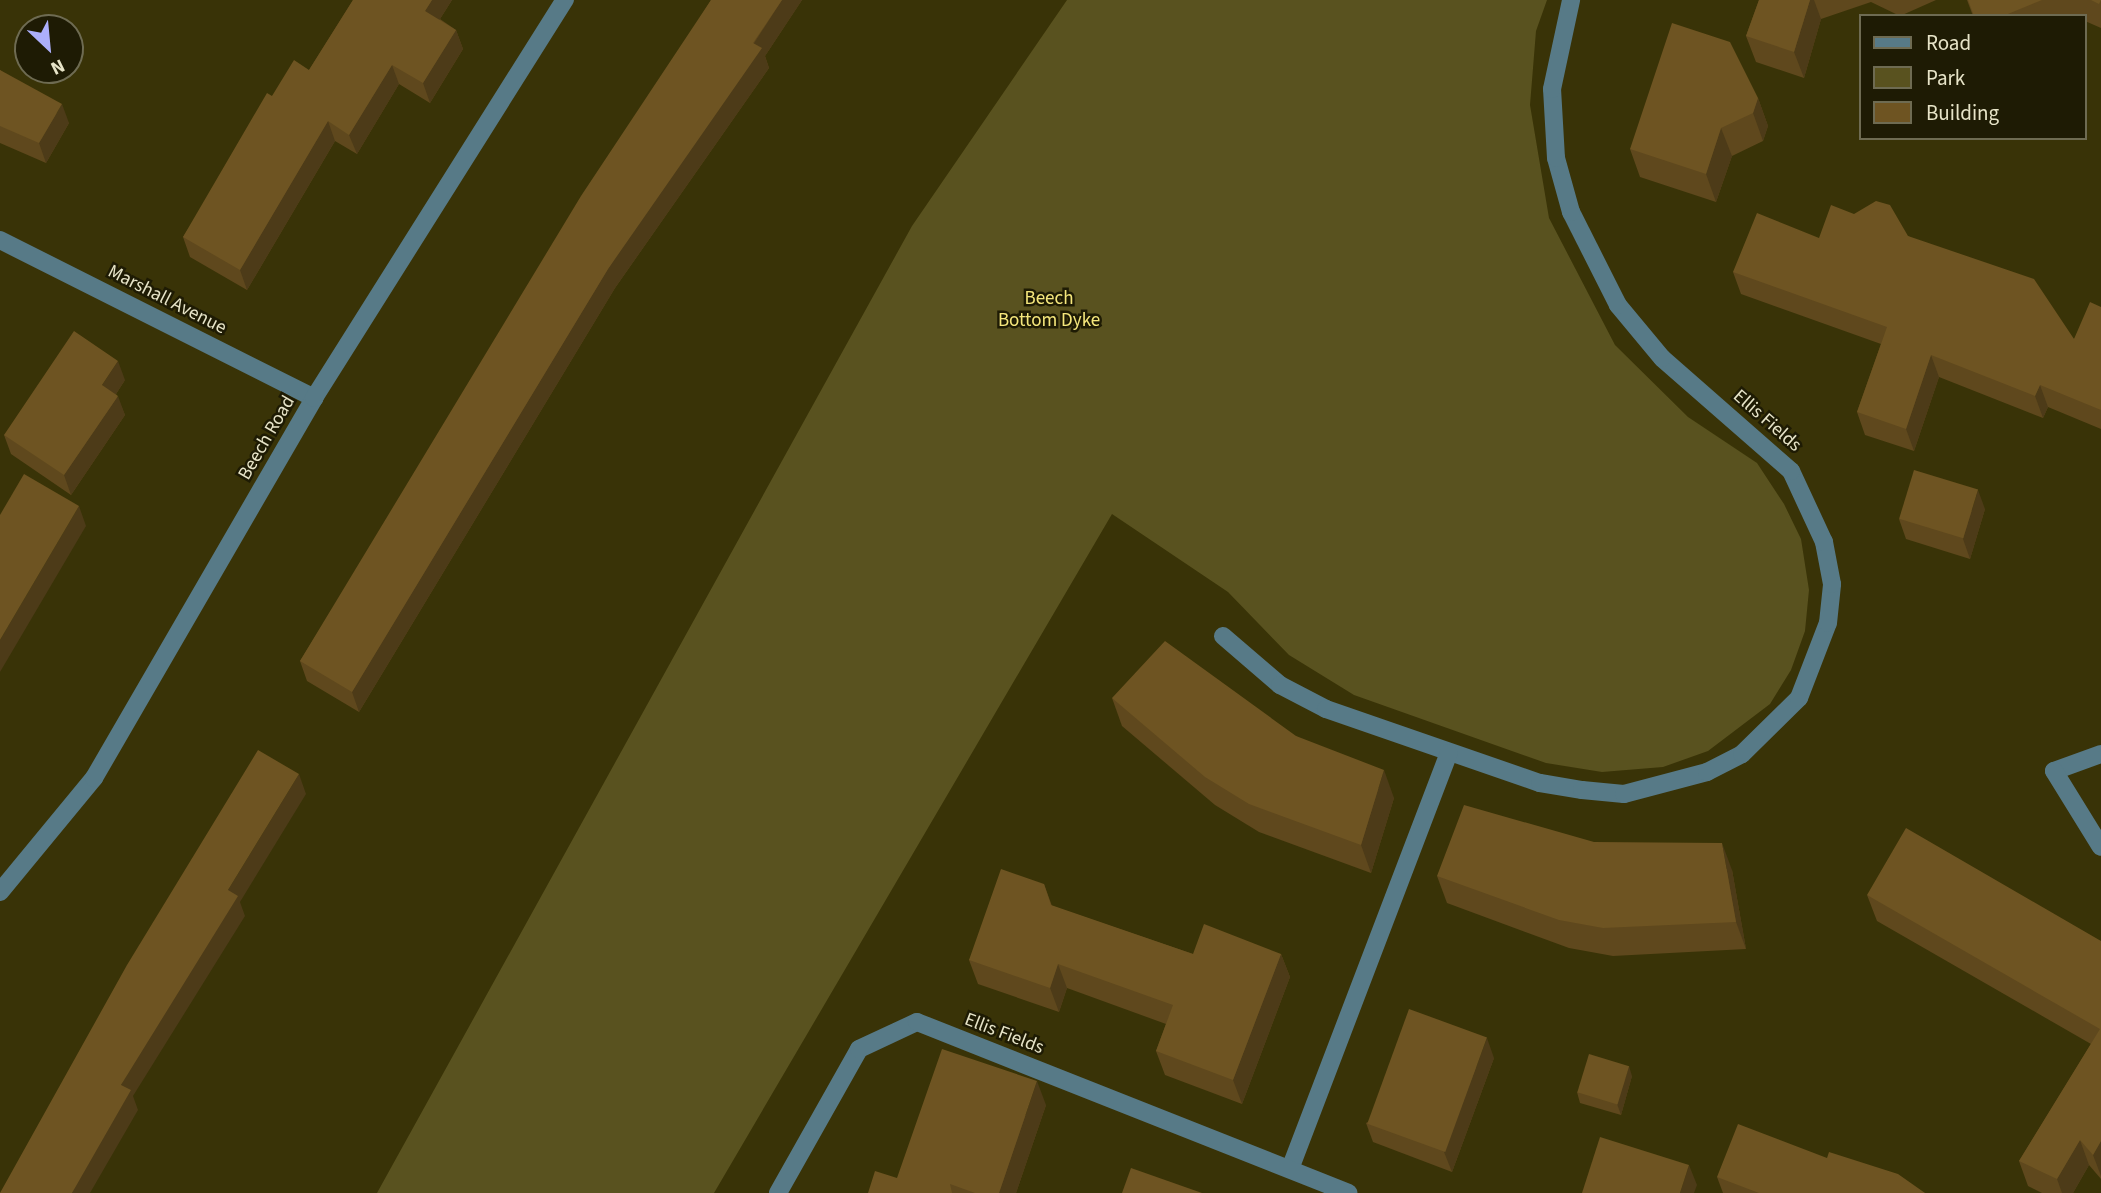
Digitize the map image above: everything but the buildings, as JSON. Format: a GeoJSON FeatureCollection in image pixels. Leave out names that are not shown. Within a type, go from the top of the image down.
{"type":"FeatureCollection","features":[{"type":"Feature","properties":{"kind":"street","name":"Beech Road"},"geometry":{"type":"LineString","coordinates":[[0,892],[94,778],[314,398],[565,0]]}},
{"type":"Feature","properties":{"kind":"street","name":"Ellis Fields"},"geometry":{"type":"LineString","coordinates":[[1223,636],[1303,697],[1449,753],[1539,783],[1624,794],[1707,772],[1742,754],[1799,698],[1828,622],[1832,584],[1824,542],[1791,471],[1662,358],[1618,305],[1571,212],[1556,158],[1552,89],[1571,0]]}},
{"type":"Feature","properties":{"kind":"street","name":"Marshall Avenue"},"geometry":{"type":"LineString","coordinates":[[0,240],[314,398]]}},
{"type":"Feature","properties":{"kind":"street"},"geometry":{"type":"LineString","coordinates":[[1290,1169],[1449,753]]}},
{"type":"Feature","properties":{"kind":"street"},"geometry":{"type":"LineString","coordinates":[[2101,754],[2054,771],[2101,848]]}},
{"type":"Feature","properties":{"kind":"street","name":"Ellis Fields"},"geometry":{"type":"LineString","coordinates":[[778,1193],[859,1049],[917,1022],[1348,1193]]}},
{"type":"Feature","properties":{"kind":"green space","name":"Beech Bottom Dyke"},"geometry":{"type":"Polygon","coordinates":[[[1067,0],[1547,0],[1536,31],[1530,105],[1549,218],[1615,345],[1688,417],[1757,463],[1784,504],[1801,539],[1809,590],[1805,631],[1791,670],[1770,704],[1708,751],[1663,767],[1602,772],[1546,763],[1354,695],[1289,655],[1228,592],[1112,514],[714,1193],[377,1193],[912,226],[1067,0]]]}}]}
